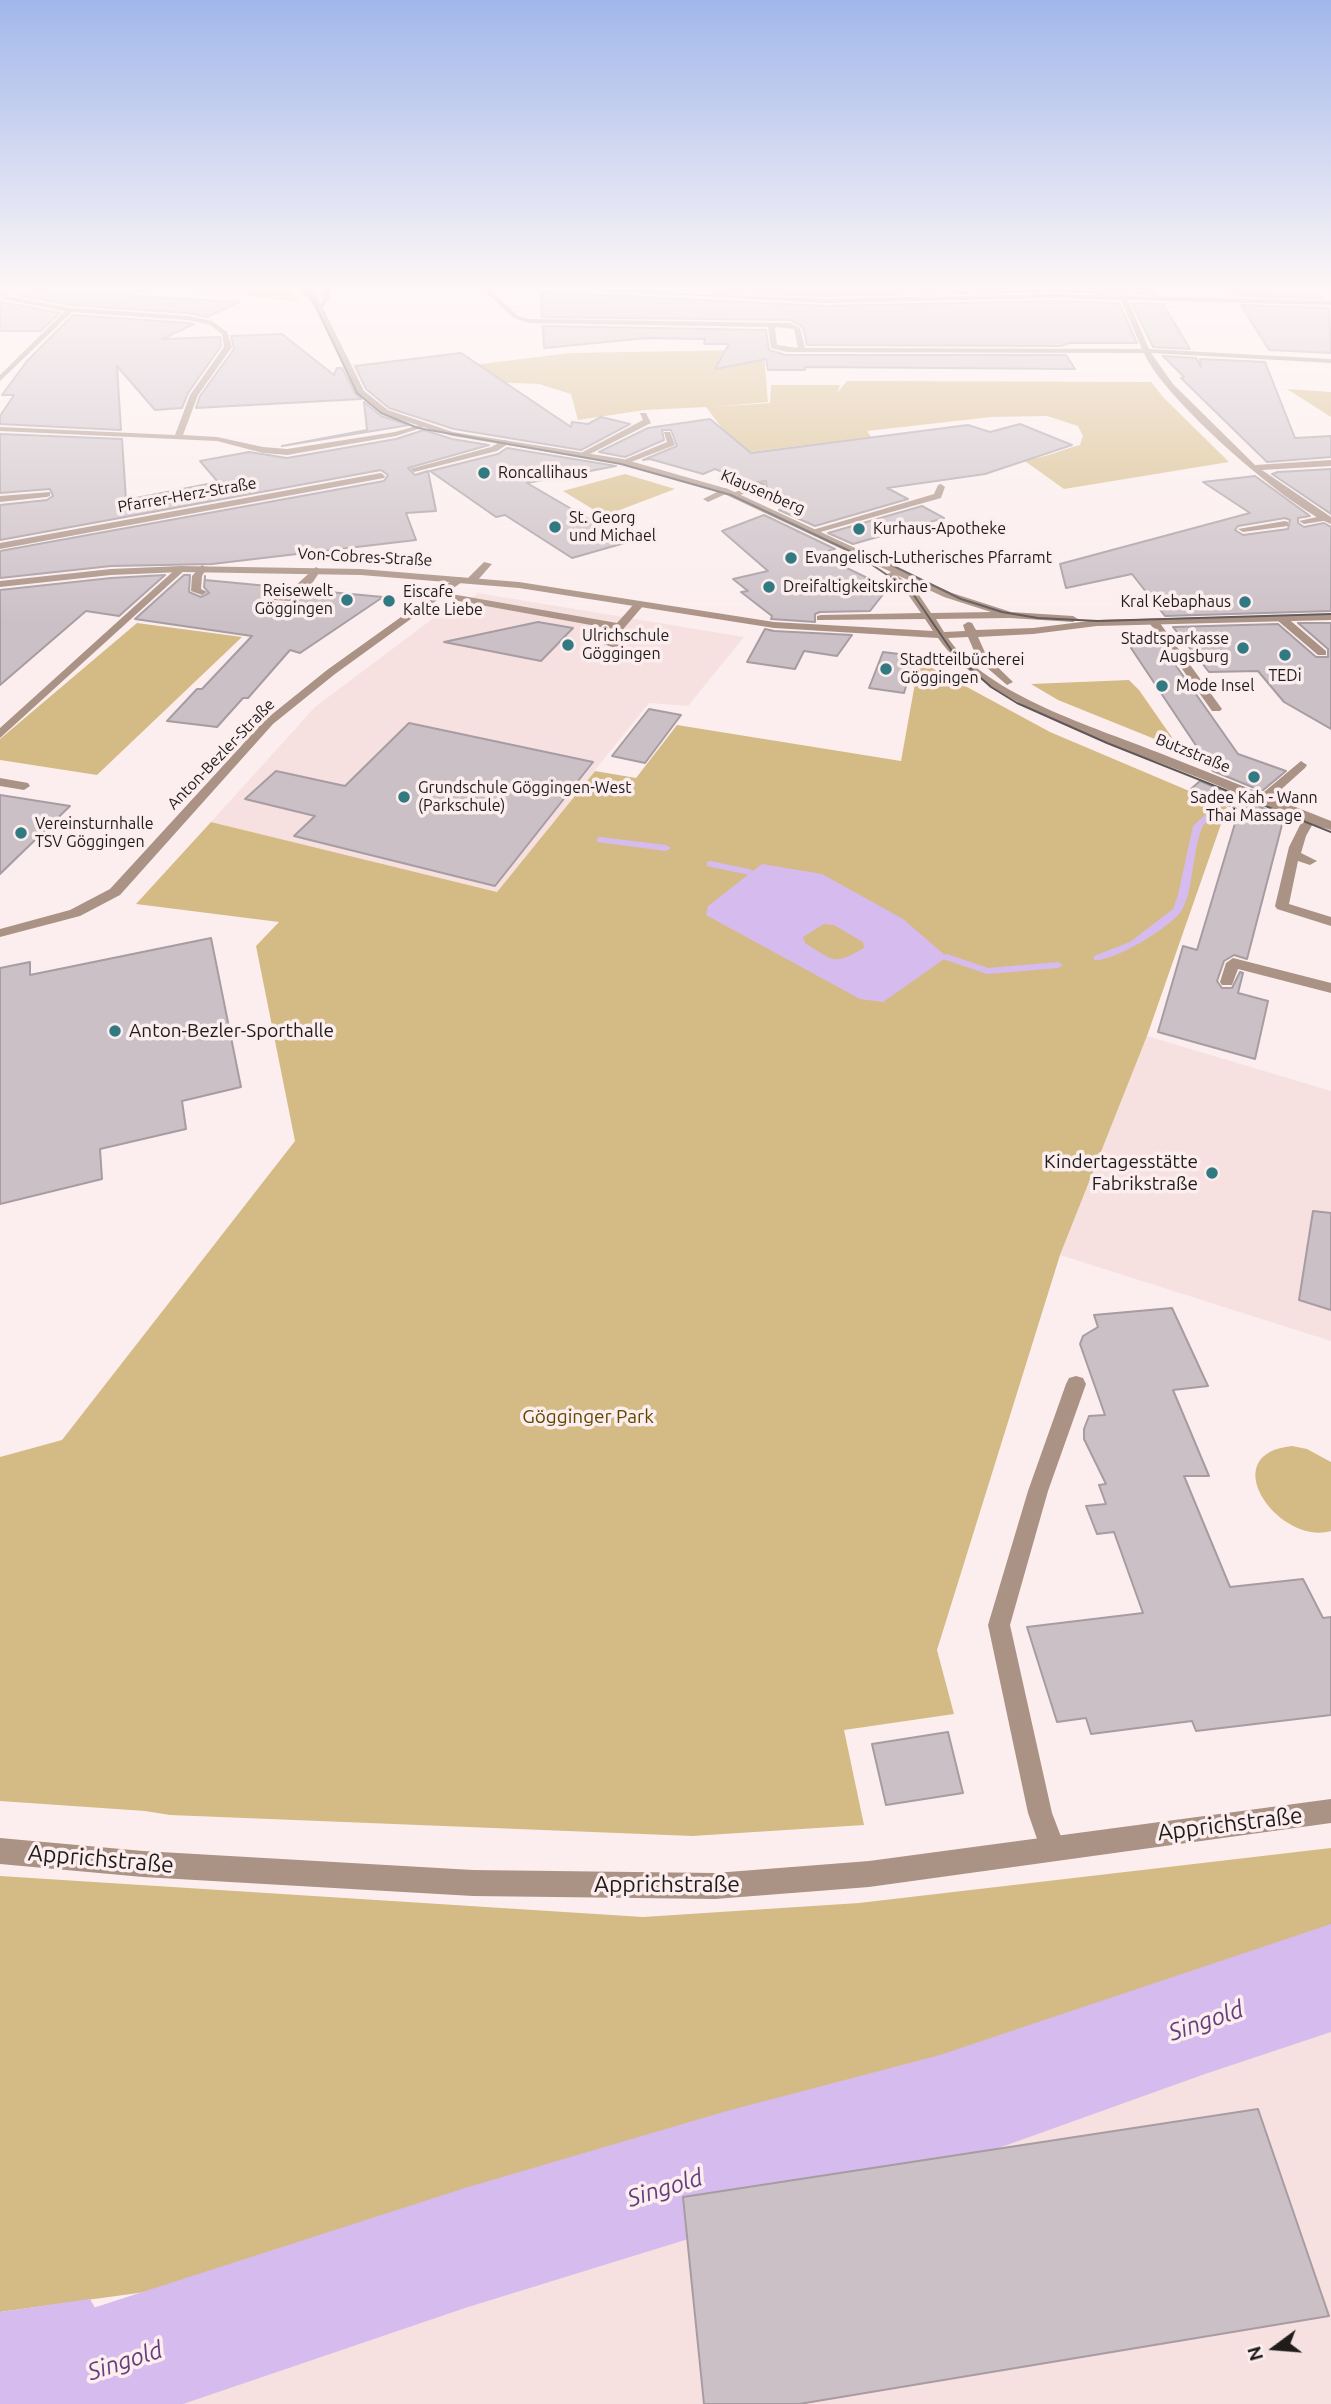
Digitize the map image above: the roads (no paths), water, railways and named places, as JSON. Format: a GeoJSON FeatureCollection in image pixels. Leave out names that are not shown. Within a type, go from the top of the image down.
{"type":"FeatureCollection","features":[{"type":"Feature","properties":{"kind":"street"},"geometry":{"type":"LineString","coordinates":[[179,436],[192,400]]}},
{"type":"Feature","properties":{"kind":"street","name":"Klausenberg"},"geometry":{"type":"LineString","coordinates":[[371,400],[385,412],[423,426],[623,462],[730,492],[948,595],[1010,615]]}},
{"type":"Feature","properties":{"kind":"street"},"geometry":{"type":"LineString","coordinates":[[1184,400],[1253,468],[1329,519]]}},
{"type":"Feature","properties":{"kind":"street"},"geometry":{"type":"LineString","coordinates":[[583,454],[648,421],[643,415]]}},
{"type":"Feature","properties":{"kind":"street"},"geometry":{"type":"LineString","coordinates":[[0,429],[217,439],[263,450],[288,452],[423,426]]}},
{"type":"Feature","properties":{"kind":"street"},"geometry":{"type":"LineString","coordinates":[[623,462],[672,443],[667,434]]}},
{"type":"Feature","properties":{"kind":"street","name":"Klausenberg"},"geometry":{"type":"LineString","coordinates":[[414,469],[494,449],[507,442]]}},
{"type":"Feature","properties":{"kind":"street"},"geometry":{"type":"LineString","coordinates":[[1253,468],[1331,463]]}},
{"type":"Feature","properties":{"kind":"street","name":"Pfarrer-Herz-Straße"},"geometry":{"type":"LineString","coordinates":[[0,546],[381,476]]}},
{"type":"Feature","properties":{"kind":"street"},"geometry":{"type":"LineString","coordinates":[[708,499],[762,485]]}},
{"type":"Feature","properties":{"kind":"street"},"geometry":{"type":"LineString","coordinates":[[814,531],[938,496],[941,487]]}},
{"type":"Feature","properties":{"kind":"street"},"geometry":{"type":"LineString","coordinates":[[0,499],[47,494]]}},
{"type":"Feature","properties":{"kind":"street"},"geometry":{"type":"LineString","coordinates":[[1304,521],[1329,519]]}},
{"type":"Feature","properties":{"kind":"street"},"geometry":{"type":"LineString","coordinates":[[1243,529],[1285,524]]}},
{"type":"Feature","properties":{"kind":"street","name":"Anton-Bezler-Straße"},"geometry":{"type":"LineString","coordinates":[[0,933],[75,913],[115,892],[269,722],[331,672],[487,564]]}},
{"type":"Feature","properties":{"kind":"street","name":"Klausenberg"},"geometry":{"type":"LineString","coordinates":[[878,564],[911,591],[940,635]]}},
{"type":"Feature","properties":{"kind":"street"},"geometry":{"type":"LineString","coordinates":[[202,568],[197,576],[196,591],[202,592]]}},
{"type":"Feature","properties":{"kind":"street","name":"Von-Cobres-Straße"},"geometry":{"type":"LineString","coordinates":[[0,584],[111,572],[202,568],[316,570],[467,579],[639,606],[820,629],[940,635],[1033,631],[1097,623]]}},
{"type":"Feature","properties":{"kind":"street"},"geometry":{"type":"LineString","coordinates":[[0,734],[181,569]]}},
{"type":"Feature","properties":{"kind":"street"},"geometry":{"type":"LineString","coordinates":[[278,598],[286,599],[309,580],[316,570]]}},
{"type":"Feature","properties":{"kind":"street"},"geometry":{"type":"LineString","coordinates":[[440,595],[620,628]]}},
{"type":"Feature","properties":{"kind":"street"},"geometry":{"type":"LineString","coordinates":[[948,595],[972,633]]}},
{"type":"Feature","properties":{"kind":"street"},"geometry":{"type":"LineString","coordinates":[[615,645],[606,643],[639,606]]}},
{"type":"Feature","properties":{"kind":"street"},"geometry":{"type":"LineString","coordinates":[[1010,615],[1054,616],[1097,623],[1331,617]]}},
{"type":"Feature","properties":{"kind":"street","name":"Von-Cobres-Straße"},"geometry":{"type":"LineString","coordinates":[[727,618],[1010,615]]}},
{"type":"Feature","properties":{"kind":"street"},"geometry":{"type":"LineString","coordinates":[[1281,618],[1322,653]]}},
{"type":"Feature","properties":{"kind":"street"},"geometry":{"type":"LineString","coordinates":[[1153,621],[1216,709]]}},
{"type":"Feature","properties":{"kind":"street","name":"Butzstraße"},"geometry":{"type":"LineString","coordinates":[[972,633],[982,658],[998,675],[1042,709]]}},
{"type":"Feature","properties":{"kind":"street","name":"Butzstraße"},"geometry":{"type":"LineString","coordinates":[[940,635],[954,654],[973,670],[994,685],[1042,709],[1331,826]]}},
{"type":"Feature","properties":{"kind":"street"},"geometry":{"type":"LineString","coordinates":[[1262,800],[1301,765]]}},
{"type":"Feature","properties":{"kind":"street"},"geometry":{"type":"LineString","coordinates":[[0,782],[24,786]]}},
{"type":"Feature","properties":{"kind":"street"},"geometry":{"type":"LineString","coordinates":[[1310,818],[1303,827],[1293,855],[1282,906],[1331,922]]}},
{"type":"Feature","properties":{"kind":"street"},"geometry":{"type":"LineString","coordinates":[[1293,855],[1310,861]]}},
{"type":"Feature","properties":{"kind":"street"},"geometry":{"type":"LineString","coordinates":[[1227,982],[1233,963],[1331,988]]}},
{"type":"Feature","properties":{"kind":"street"},"geometry":{"type":"LineString","coordinates":[[1052,1847],[1040,1812],[999,1625],[1038,1491],[1076,1384]]}},
{"type":"Feature","properties":{"kind":"street","name":"Apprichstraße"},"geometry":{"type":"LineString","coordinates":[[0,1850],[143,1864],[473,1883],[715,1886],[869,1874],[1331,1811]]}},
{"type":"Feature","properties":{"kind":"water"},"geometry":{"type":"Polygon","coordinates":[[[762,864],[822,874],[903,919],[947,957],[883,1002],[860,999],[706,915],[708,906],[762,864]],[[824,924],[803,937],[805,943],[834,959],[846,957],[864,948],[863,942],[834,925],[824,924]]]}},
{"type":"Feature","properties":{"kind":"water"},"geometry":{"type":"Polygon","coordinates":[[[90,2299],[150,2404],[0,2404],[0,2312],[90,2299]]]}},
{"type":"Feature","properties":{"kind":"waterway"},"geometry":{"type":"LineString","coordinates":[[1098,958],[1134,944],[1177,910],[1183,895],[1198,826],[1208,817],[1219,814],[1232,817]]}},
{"type":"Feature","properties":{"kind":"waterway"},"geometry":{"type":"LineString","coordinates":[[600,840],[666,848]]}},
{"type":"Feature","properties":{"kind":"waterway"},"geometry":{"type":"LineString","coordinates":[[710,864],[749,872]]}},
{"type":"Feature","properties":{"kind":"waterway"},"geometry":{"type":"LineString","coordinates":[[947,957],[987,971],[1058,965]]}},
{"type":"Feature","properties":{"kind":"waterway","name":"Singold"},"geometry":{"type":"LineString","coordinates":[[0,2402],[465,2248],[727,2169],[940,2112],[1331,1978]]}},
{"type":"Feature","properties":{"kind":"tram line"},"geometry":{"type":"LineString","coordinates":[[366,400],[381,413],[418,428],[621,464],[731,495],[856,554],[911,591],[954,654],[991,687],[1017,703],[1107,743],[1331,832]]}},
{"type":"Feature","properties":{"kind":"tram line"},"geometry":{"type":"LineString","coordinates":[[875,557],[961,599],[1002,612],[1038,618],[1098,621],[1331,614]]}},
{"type":"Feature","properties":{"kind":"place","name":"Roncallihaus"},"geometry":{"type":"Point","coordinates":[484,473]}},
{"type":"Feature","properties":{"kind":"place","name":"St. Georg und Michael"},"geometry":{"type":"Point","coordinates":[555,527]}},
{"type":"Feature","properties":{"kind":"place","name":"Kurhaus-Apotheke"},"geometry":{"type":"Point","coordinates":[859,529]}},
{"type":"Feature","properties":{"kind":"place","name":"Evangelisch-Lutherisches Pfarramt"},"geometry":{"type":"Point","coordinates":[791,558]}},
{"type":"Feature","properties":{"kind":"place","name":"Dreifaltigkeitskirche"},"geometry":{"type":"Point","coordinates":[769,587]}},
{"type":"Feature","properties":{"kind":"place","name":"Reisewelt Göggingen"},"geometry":{"type":"Point","coordinates":[347,600]}},
{"type":"Feature","properties":{"kind":"place","name":"Eiscafe Kalte Liebe"},"geometry":{"type":"Point","coordinates":[389,601]}},
{"type":"Feature","properties":{"kind":"place","name":"Kral Kebaphaus"},"geometry":{"type":"Point","coordinates":[1245,602]}},
{"type":"Feature","properties":{"kind":"place","name":"Ulrichschule Göggingen"},"geometry":{"type":"Point","coordinates":[568,645]}},
{"type":"Feature","properties":{"kind":"place","name":"Stadtsparkasse Augsburg"},"geometry":{"type":"Point","coordinates":[1243,648]}},
{"type":"Feature","properties":{"kind":"place","name":"TEDi"},"geometry":{"type":"Point","coordinates":[1285,655]}},
{"type":"Feature","properties":{"kind":"place","name":"Stadtteilbücherei Göggingen"},"geometry":{"type":"Point","coordinates":[886,669]}},
{"type":"Feature","properties":{"kind":"place","name":"Mode Insel"},"geometry":{"type":"Point","coordinates":[1162,686]}},
{"type":"Feature","properties":{"kind":"place","name":"Sadee Kah - Wann Thai Massage"},"geometry":{"type":"Point","coordinates":[1254,777]}},
{"type":"Feature","properties":{"kind":"place","name":"Grundschule Göggingen-West (Parkschule)"},"geometry":{"type":"Point","coordinates":[404,797]}},
{"type":"Feature","properties":{"kind":"place","name":"Vereinsturnhalle TSV Göggingen"},"geometry":{"type":"Point","coordinates":[21,833]}},
{"type":"Feature","properties":{"kind":"place","name":"Anton-Bezler-Sporthalle"},"geometry":{"type":"Point","coordinates":[115,1031]}},
{"type":"Feature","properties":{"kind":"place","name":"Kindertagesstätte Fabrikstraße"},"geometry":{"type":"Point","coordinates":[1212,1173]}},
{"type":"Feature","properties":{"kind":"park label","name":"Gögginger Park"},"geometry":{"type":"Point","coordinates":[588,1417]}}]}
